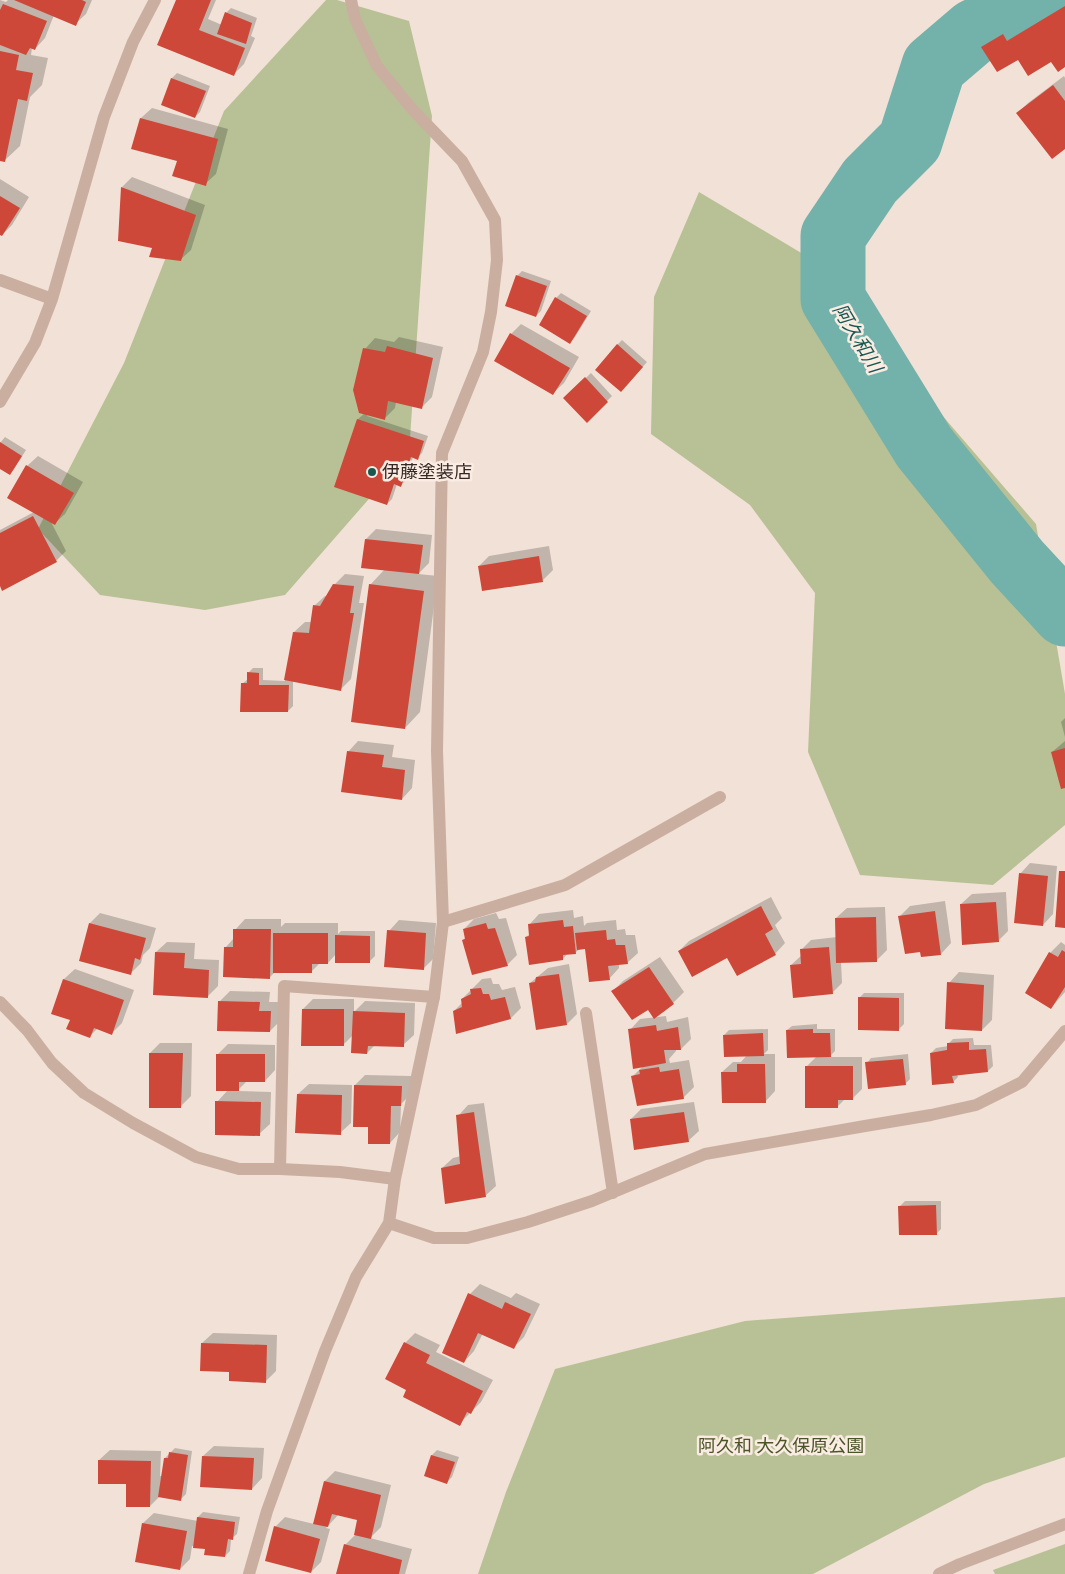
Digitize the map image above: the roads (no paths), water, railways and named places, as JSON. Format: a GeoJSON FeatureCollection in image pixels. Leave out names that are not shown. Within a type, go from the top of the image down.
{"type":"FeatureCollection","features":[{"type":"Feature","properties":{"kind":"street"},"geometry":{"type":"LineString","coordinates":[[0,402],[34,343],[52,298],[104,117],[133,42],[155,0]]}},
{"type":"Feature","properties":{"kind":"street"},"geometry":{"type":"LineString","coordinates":[[249,1574],[267,1511],[325,1351],[356,1277],[389,1224],[395,1179],[434,997],[442,922],[437,750],[442,453],[483,352],[491,312],[497,260],[495,220],[462,161],[412,109],[377,66],[355,19],[351,0]]}},
{"type":"Feature","properties":{"kind":"street"},"geometry":{"type":"LineString","coordinates":[[0,280],[52,298]]}},
{"type":"Feature","properties":{"kind":"street"},"geometry":{"type":"LineString","coordinates":[[442,922],[565,885],[720,796]]}},
{"type":"Feature","properties":{"kind":"street"},"geometry":{"type":"LineString","coordinates":[[280,1168],[284,986],[434,997]]}},
{"type":"Feature","properties":{"kind":"street"},"geometry":{"type":"LineString","coordinates":[[0,1002],[27,1030],[52,1063],[84,1093],[133,1123],[196,1157],[239,1168],[280,1168],[340,1172],[395,1179]]}},
{"type":"Feature","properties":{"kind":"street"},"geometry":{"type":"LineString","coordinates":[[586,1013],[613,1193]]}},
{"type":"Feature","properties":{"kind":"street"},"geometry":{"type":"LineString","coordinates":[[389,1224],[434,1238],[466,1238],[528,1222],[592,1201],[705,1154],[931,1115],[976,1105],[1022,1082],[1065,1031]]}},
{"type":"Feature","properties":{"kind":"street"},"geometry":{"type":"LineString","coordinates":[[940,1574],[960,1564],[1065,1524]]}},
{"type":"Feature","properties":{"kind":"waterway","name":"阿久和川"},"geometry":{"type":"LineString","coordinates":[[1040,0],[1037,4],[975,31],[934,66],[910,141],[870,181],[833,236],[833,299],[924,447],[1017,562],[1065,614]]}},
{"type":"Feature","properties":{"kind":"place","name":"伊藤塗装店"},"geometry":{"type":"Point","coordinates":[372,472]}},
{"type":"Feature","properties":{"kind":"park label","name":"阿久和 大久保原公園"},"geometry":{"type":"Point","coordinates":[781,1446]}}]}
